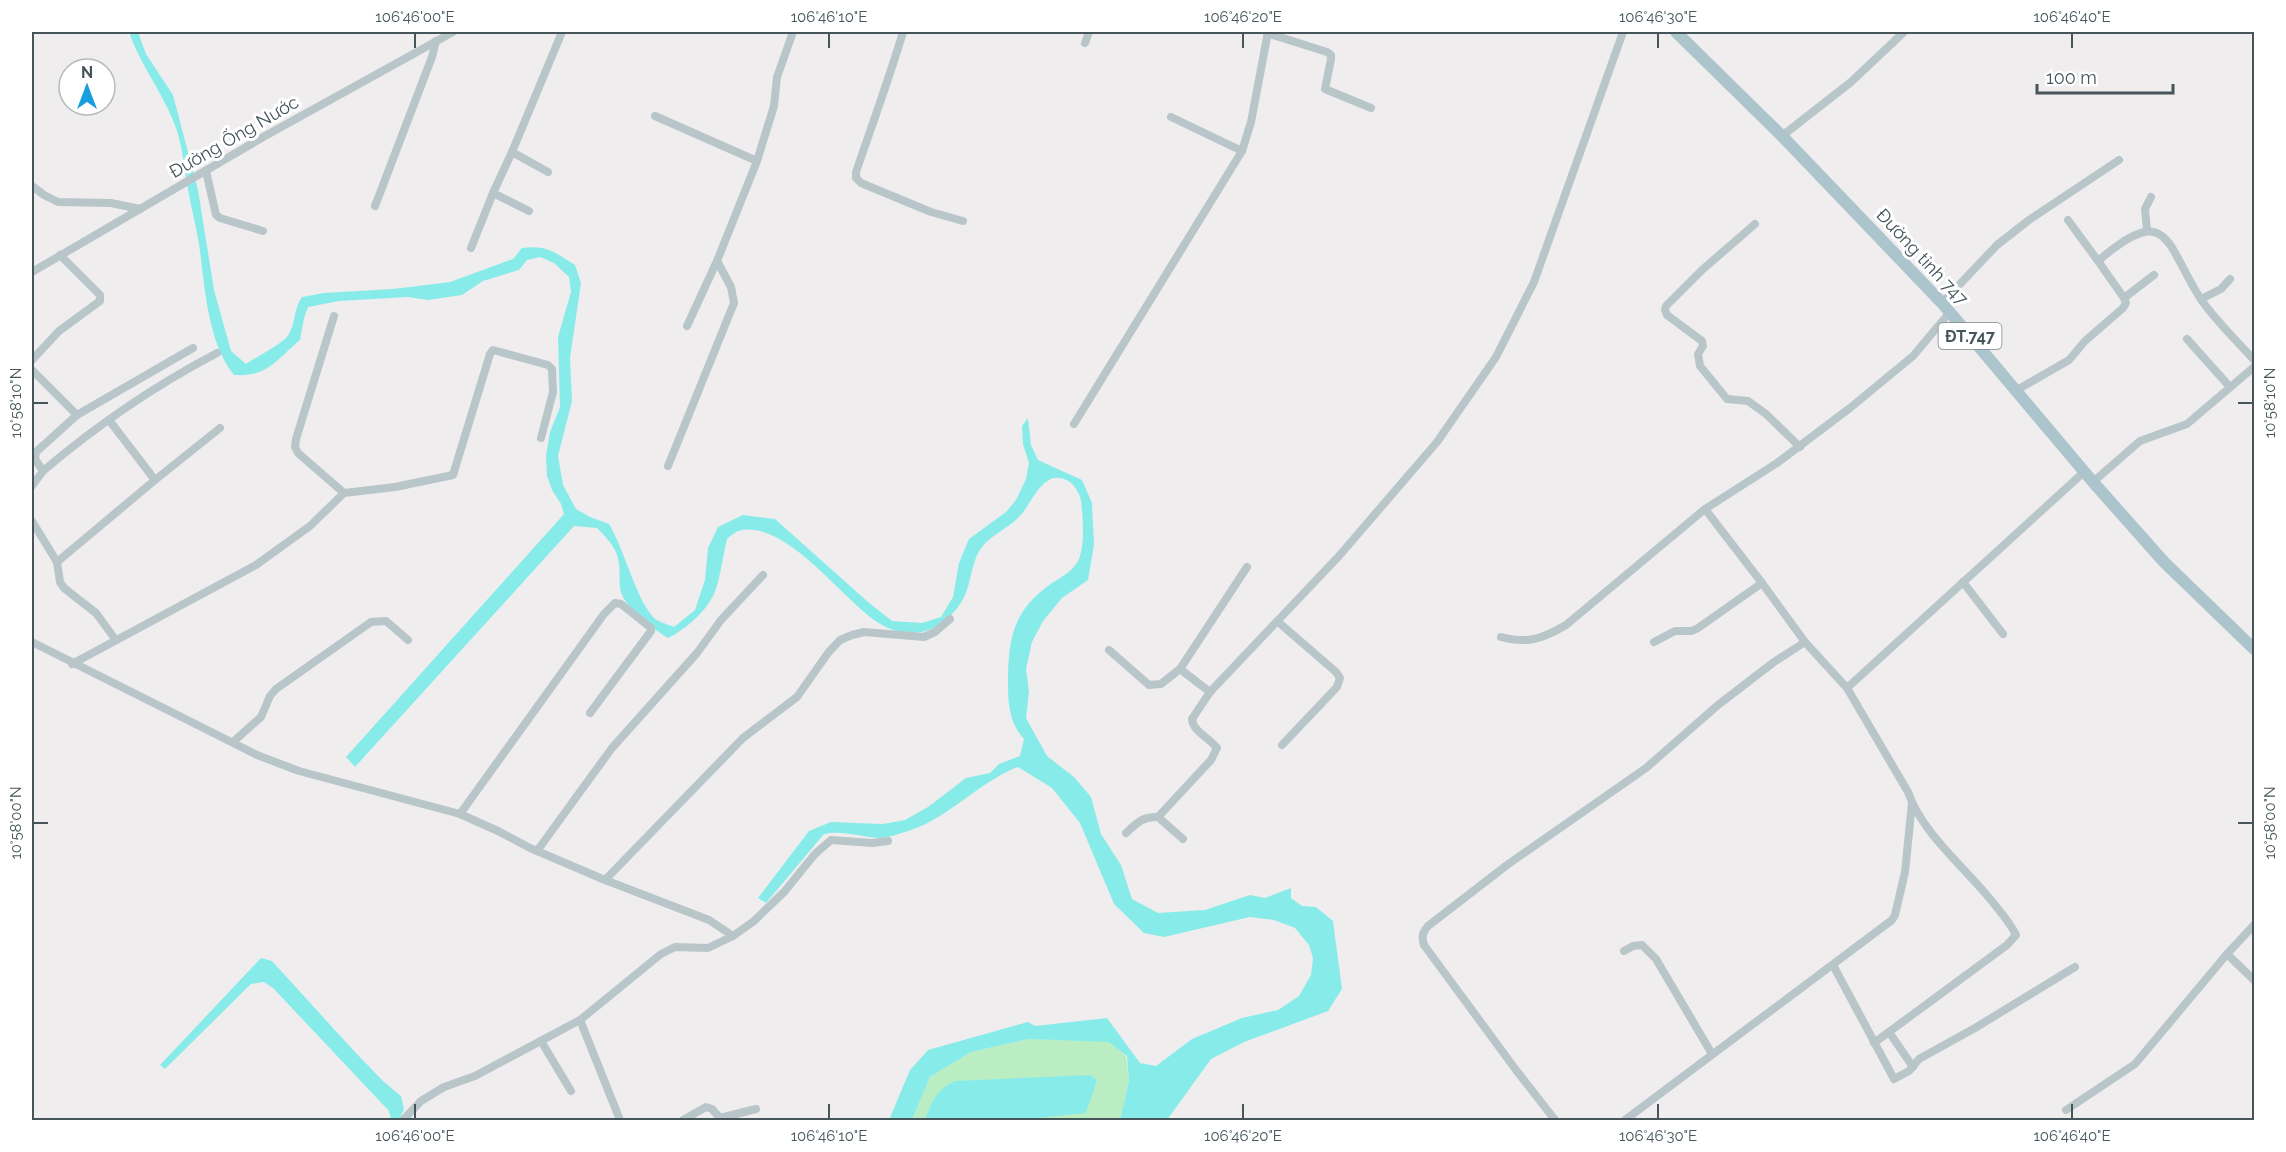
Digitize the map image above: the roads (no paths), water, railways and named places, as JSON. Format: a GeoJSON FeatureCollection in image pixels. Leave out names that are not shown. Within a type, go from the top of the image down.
{"type":"FeatureCollection","features":[{"type":"Feature","properties":{"kind":"main road","name":"Đường tỉnh 747"},"geometry":{"type":"LineString","coordinates":[[1676,32],[1782,136],[1946,308],[2093,483],[2169,566],[2254,649]]}},
{"type":"Feature","properties":{"kind":"street","name":"Đường Ống Nước"},"geometry":{"type":"LineString","coordinates":[[32,272],[265,136],[453,32]]}},
{"type":"Feature","properties":{"kind":"street"},"geometry":{"type":"LineString","coordinates":[[471,248],[562,32]]}},
{"type":"Feature","properties":{"kind":"street"},"geometry":{"type":"LineString","coordinates":[[687,326],[717,261],[757,161],[774,106],[777,78],[793,32]]}},
{"type":"Feature","properties":{"kind":"street"},"geometry":{"type":"LineString","coordinates":[[903,32],[856,172],[856,178],[861,183],[931,212],[963,221]]}},
{"type":"Feature","properties":{"kind":"street"},"geometry":{"type":"LineString","coordinates":[[1085,43],[1089,32]]}},
{"type":"Feature","properties":{"kind":"street"},"geometry":{"type":"LineString","coordinates":[[1074,424],[1242,151],[1251,122],[1268,32],[1327,52],[1331,55],[1331,59],[1325,89],[1371,108]]}},
{"type":"Feature","properties":{"kind":"street"},"geometry":{"type":"LineString","coordinates":[[1158,817],[1216,752],[1214,744],[1192,724],[1192,719],[1210,692],[1339,556],[1437,442],[1496,357],[1534,282],[1623,32]]}},
{"type":"Feature","properties":{"kind":"street"},"geometry":{"type":"LineString","coordinates":[[1782,136],[1851,82],[1904,32]]}},
{"type":"Feature","properties":{"kind":"street"},"geometry":{"type":"LineString","coordinates":[[375,206],[436,41]]}},
{"type":"Feature","properties":{"kind":"street"},"geometry":{"type":"LineString","coordinates":[[656,116],[757,161]]}},
{"type":"Feature","properties":{"kind":"street"},"geometry":{"type":"LineString","coordinates":[[1171,117],[1242,151]]}},
{"type":"Feature","properties":{"kind":"street"},"geometry":{"type":"LineString","coordinates":[[512,152],[548,172]]}},
{"type":"Feature","properties":{"kind":"street"},"geometry":{"type":"LineString","coordinates":[[1501,637],[1513,640],[1540,639],[1566,625],[1705,509],[1800,447],[1913,356],[1946,308],[1997,245],[2029,220],[2119,160]]}},
{"type":"Feature","properties":{"kind":"street"},"geometry":{"type":"LineString","coordinates":[[206,171],[216,215],[262,231]]}},
{"type":"Feature","properties":{"kind":"street"},"geometry":{"type":"LineString","coordinates":[[32,186],[58,202],[111,203],[140,209]]}},
{"type":"Feature","properties":{"kind":"street"},"geometry":{"type":"LineString","coordinates":[[493,192],[529,211]]}},
{"type":"Feature","properties":{"kind":"street"},"geometry":{"type":"LineString","coordinates":[[2147,231],[2145,209],[2151,197]]}},
{"type":"Feature","properties":{"kind":"street"},"geometry":{"type":"LineString","coordinates":[[2017,390],[2069,360],[2085,341],[2126,303],[2068,220]]}},
{"type":"Feature","properties":{"kind":"street"},"geometry":{"type":"LineString","coordinates":[[1755,224],[1702,270],[1666,306],[1665,310],[1667,315],[1702,341],[1703,346],[1698,354],[1700,366],[1727,399],[1748,401],[1766,414],[1800,447]]}},
{"type":"Feature","properties":{"kind":"street"},"geometry":{"type":"LineString","coordinates":[[2093,483],[2140,441],[2187,424],[2254,366],[2201,299],[2175,250],[2160,235],[2147,231],[2139,232],[2116,245],[2098,261]]}},
{"type":"Feature","properties":{"kind":"street"},"geometry":{"type":"LineString","coordinates":[[32,360],[59,331],[100,301],[100,295],[60,255]]}},
{"type":"Feature","properties":{"kind":"street"},"geometry":{"type":"LineString","coordinates":[[668,466],[734,303],[731,287],[717,261]]}},
{"type":"Feature","properties":{"kind":"street"},"geometry":{"type":"LineString","coordinates":[[2124,298],[2154,275]]}},
{"type":"Feature","properties":{"kind":"street"},"geometry":{"type":"LineString","coordinates":[[2201,299],[2221,289],[2230,279]]}},
{"type":"Feature","properties":{"kind":"street"},"geometry":{"type":"LineString","coordinates":[[334,316],[295,447],[298,453],[344,493]]}},
{"type":"Feature","properties":{"kind":"street"},"geometry":{"type":"LineString","coordinates":[[2187,339],[2230,387]]}},
{"type":"Feature","properties":{"kind":"street"},"geometry":{"type":"LineString","coordinates":[[43,471],[35,459],[36,452],[77,415],[193,348]]}},
{"type":"Feature","properties":{"kind":"street"},"geometry":{"type":"LineString","coordinates":[[72,664],[256,565],[310,526],[344,493],[395,487],[453,475],[475,399],[490,354],[494,350],[548,365],[552,369],[553,392],[541,438]]}},
{"type":"Feature","properties":{"kind":"street"},"geometry":{"type":"LineString","coordinates":[[32,486],[43,471],[79,440],[189,368],[217,353]]}},
{"type":"Feature","properties":{"kind":"street"},"geometry":{"type":"LineString","coordinates":[[32,370],[77,415]]}},
{"type":"Feature","properties":{"kind":"street"},"geometry":{"type":"LineString","coordinates":[[109,420],[155,480]]}},
{"type":"Feature","properties":{"kind":"street"},"geometry":{"type":"LineString","coordinates":[[57,562],[220,428]]}},
{"type":"Feature","properties":{"kind":"street"},"geometry":{"type":"LineString","coordinates":[[1847,688],[2084,472]]}},
{"type":"Feature","properties":{"kind":"street"},"geometry":{"type":"LineString","coordinates":[[1705,509],[1804,642],[1847,688],[1908,792],[1911,803],[1937,840],[1979,884],[2016,935],[2007,945],[1874,1043]]}},
{"type":"Feature","properties":{"kind":"street"},"geometry":{"type":"LineString","coordinates":[[32,521],[57,562],[60,582],[64,588],[96,613],[116,639]]}},
{"type":"Feature","properties":{"kind":"street"},"geometry":{"type":"LineString","coordinates":[[1109,650],[1149,685],[1161,684],[1180,669],[1247,567]]}},
{"type":"Feature","properties":{"kind":"street"},"geometry":{"type":"LineString","coordinates":[[537,851],[612,748],[697,653],[721,620],[764,575]]}},
{"type":"Feature","properties":{"kind":"street"},"geometry":{"type":"LineString","coordinates":[[1963,582],[2003,634]]}},
{"type":"Feature","properties":{"kind":"street"},"geometry":{"type":"LineString","coordinates":[[1654,642],[1674,631],[1692,631],[1698,628],[1762,584]]}},
{"type":"Feature","properties":{"kind":"street"},"geometry":{"type":"LineString","coordinates":[[460,814],[604,614],[615,603],[621,604],[651,628],[651,631],[590,713]]}},
{"type":"Feature","properties":{"kind":"street"},"geometry":{"type":"LineString","coordinates":[[605,880],[743,738],[796,697],[840,640],[852,634],[864,632],[924,637],[935,632],[950,619]]}},
{"type":"Feature","properties":{"kind":"street"},"geometry":{"type":"LineString","coordinates":[[233,742],[261,717],[270,696],[276,689],[371,622],[386,621],[408,640]]}},
{"type":"Feature","properties":{"kind":"street"},"geometry":{"type":"LineString","coordinates":[[1277,621],[1340,678],[1337,687],[1282,746]]}},
{"type":"Feature","properties":{"kind":"street"},"geometry":{"type":"LineString","coordinates":[[32,642],[257,755],[299,771],[460,814],[605,880],[709,920],[733,936]]}},
{"type":"Feature","properties":{"kind":"street"},"geometry":{"type":"LineString","coordinates":[[1556,1120],[1516,1070],[1424,945],[1423,933],[1443,912],[1646,768],[1718,705],[1804,642]]}},
{"type":"Feature","properties":{"kind":"street"},"geometry":{"type":"LineString","coordinates":[[1180,669],[1210,692]]}},
{"type":"Feature","properties":{"kind":"street"},"geometry":{"type":"LineString","coordinates":[[1625,1120],[1882,929],[1895,915],[1905,872],[1911,803]]}},
{"type":"Feature","properties":{"kind":"street"},"geometry":{"type":"LineString","coordinates":[[1126,833],[1140,820],[1150,816],[1158,817],[1183,839]]}},
{"type":"Feature","properties":{"kind":"street"},"geometry":{"type":"LineString","coordinates":[[403,1120],[421,1101],[444,1087],[475,1076],[580,1020],[661,954],[675,947],[708,948],[733,936],[754,921],[784,892],[815,854],[831,840],[872,843],[888,841]]}},
{"type":"Feature","properties":{"kind":"street"},"geometry":{"type":"LineString","coordinates":[[2066,1110],[2135,1064],[2254,925]]}},
{"type":"Feature","properties":{"kind":"street"},"geometry":{"type":"LineString","coordinates":[[1624,951],[1633,946],[1642,945],[1656,959],[1712,1054]]}},
{"type":"Feature","properties":{"kind":"street"},"geometry":{"type":"LineString","coordinates":[[2227,954],[2254,980]]}},
{"type":"Feature","properties":{"kind":"street"},"geometry":{"type":"LineString","coordinates":[[1833,965],[1894,1079],[1911,1069],[1919,1059],[2075,967]]}},
{"type":"Feature","properties":{"kind":"street"},"geometry":{"type":"LineString","coordinates":[[580,1020],[620,1120]]}},
{"type":"Feature","properties":{"kind":"street"},"geometry":{"type":"LineString","coordinates":[[1888,1032],[1911,1069]]}},
{"type":"Feature","properties":{"kind":"street"},"geometry":{"type":"LineString","coordinates":[[542,1041],[572,1091]]}},
{"type":"Feature","properties":{"kind":"street"},"geometry":{"type":"LineString","coordinates":[[683,1120],[706,1107],[712,1108],[720,1118],[756,1109]]}},
{"type":"Feature","properties":{"kind":"water"},"geometry":{"type":"Polygon","coordinates":[[[129,32],[138,32],[146,54],[173,95],[198,190],[214,290],[231,351],[246,364],[287,337],[302,297],[450,282],[513,259],[522,248],[544,249],[556,253],[575,265],[581,283],[570,358],[572,401],[558,456],[563,485],[576,509],[609,524],[641,597],[653,617],[660,622],[674,627],[695,610],[705,580],[708,548],[718,527],[743,515],[775,519],[892,621],[922,623],[941,617],[953,597],[959,563],[969,539],[1006,512],[1016,500],[1026,479],[1029,463],[1023,444],[1022,426],[1028,418],[1031,445],[1038,460],[1082,480],[1092,503],[1094,545],[1088,580],[1062,598],[1043,621],[1032,642],[1026,669],[1029,692],[1026,718],[1047,756],[1074,777],[1091,797],[1101,834],[1121,865],[1132,899],[1158,913],[1205,910],[1250,895],[1265,898],[1291,888],[1291,898],[1302,906],[1316,907],[1333,921],[1342,989],[1328,1011],[1244,1042],[1211,1059],[1167,1120],[1120,1120],[1129,1081],[1127,1056],[1109,1042],[1029,1039],[971,1052],[930,1077],[912,1120],[889,1120],[910,1070],[928,1050],[1028,1022],[1035,1026],[1107,1018],[1140,1063],[1156,1066],[1192,1039],[1242,1018],[1278,1010],[1299,996],[1311,975],[1313,958],[1309,945],[1295,928],[1274,920],[1250,917],[1164,937],[1144,933],[1114,904],[1080,823],[1052,788],[1018,767],[991,781],[939,817],[911,830],[879,838],[845,833],[824,834],[766,903],[758,898],[809,831],[831,822],[883,824],[905,820],[928,807],[966,778],[990,773],[999,764],[1020,756],[1024,739],[1013,721],[1009,707],[1008,669],[1011,640],[1020,615],[1028,604],[1074,566],[1079,559],[1082,546],[1083,523],[1080,498],[1072,484],[1061,478],[1053,478],[1046,482],[1018,518],[982,547],[975,560],[968,588],[954,613],[944,622],[922,632],[898,632],[874,620],[792,547],[773,536],[755,530],[738,531],[727,539],[713,596],[696,618],[668,638],[628,605],[620,588],[617,555],[607,538],[597,528],[574,526],[355,767],[346,757],[564,514],[547,476],[546,455],[550,432],[560,407],[558,337],[571,292],[569,277],[554,263],[540,257],[527,260],[519,270],[483,281],[462,295],[428,300],[408,297],[339,301],[308,307],[300,340],[271,366],[255,373],[234,375],[225,362],[213,330],[177,131],[129,32]]]}},
{"type":"Feature","properties":{"kind":"water"},"geometry":{"type":"Polygon","coordinates":[[[261,958],[272,961],[354,1051],[401,1096],[404,1109],[399,1120],[391,1120],[389,1111],[273,988],[264,982],[251,984],[165,1069],[160,1065],[261,958]]]}},
{"type":"Feature","properties":{"kind":"water"},"geometry":{"type":"Polygon","coordinates":[[[1090,1075],[1097,1080],[1086,1113],[1017,1120],[925,1120],[936,1097],[943,1088],[955,1081],[1090,1075]]]}}]}
